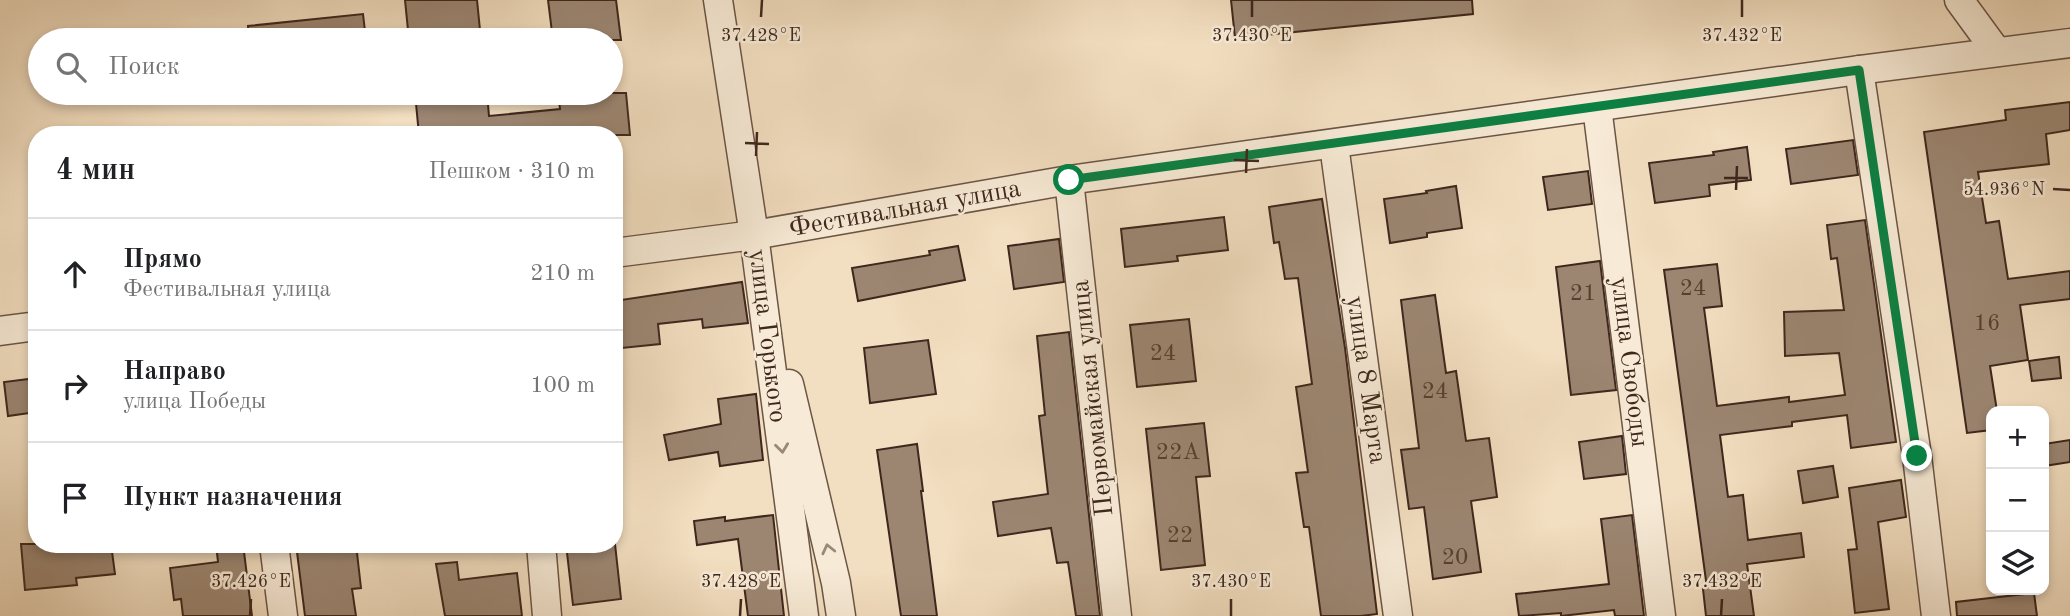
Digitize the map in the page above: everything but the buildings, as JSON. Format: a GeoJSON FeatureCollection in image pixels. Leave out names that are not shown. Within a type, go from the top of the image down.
{"type":"FeatureCollection","features":[{"type":"Feature","properties":{"kind":"street"},"geometry":{"type":"LineString","coordinates":[[718,0],[754,235]]}},
{"type":"Feature","properties":{"kind":"street"},"geometry":{"type":"LineString","coordinates":[[1959,0],[1997,52]]}},
{"type":"Feature","properties":{"kind":"street","name":"Фестивальная улица"},"geometry":{"type":"LineString","coordinates":[[623,252],[754,235],[1069,180],[2070,43]]}},
{"type":"Feature","properties":{"kind":"street"},"geometry":{"type":"LineString","coordinates":[[1859,70],[1917,456],[1936,616]]}},
{"type":"Feature","properties":{"kind":"street","name":"улица Свободы"},"geometry":{"type":"LineString","coordinates":[[1597,107],[1661,616]]}},
{"type":"Feature","properties":{"kind":"street","name":"улица 8 Марта"},"geometry":{"type":"LineString","coordinates":[[1334,145],[1398,616]]}},
{"type":"Feature","properties":{"kind":"street","name":"Первомайская улица"},"geometry":{"type":"LineString","coordinates":[[1069,180],[1117,616]]}},
{"type":"Feature","properties":{"kind":"street","name":"улица Горького"},"geometry":{"type":"LineString","coordinates":[[754,235],[804,616]]}},
{"type":"Feature","properties":{"kind":"street","name":"улица Горького"},"geometry":{"type":"LineString","coordinates":[[754,235],[836,583],[841,616]]}},
{"type":"Feature","properties":{"kind":"street"},"geometry":{"type":"LineString","coordinates":[[0,331],[28,327]]}},
{"type":"Feature","properties":{"kind":"street"},"geometry":{"type":"LineString","coordinates":[[275,553],[283,616]]}},
{"type":"Feature","properties":{"kind":"street"},"geometry":{"type":"LineString","coordinates":[[542,553],[547,616]]}},
{"type":"Feature","properties":{"kind":"route"},"geometry":{"type":"LineString","coordinates":[[1069,180],[1859,70],[1917,456]]}}]}
